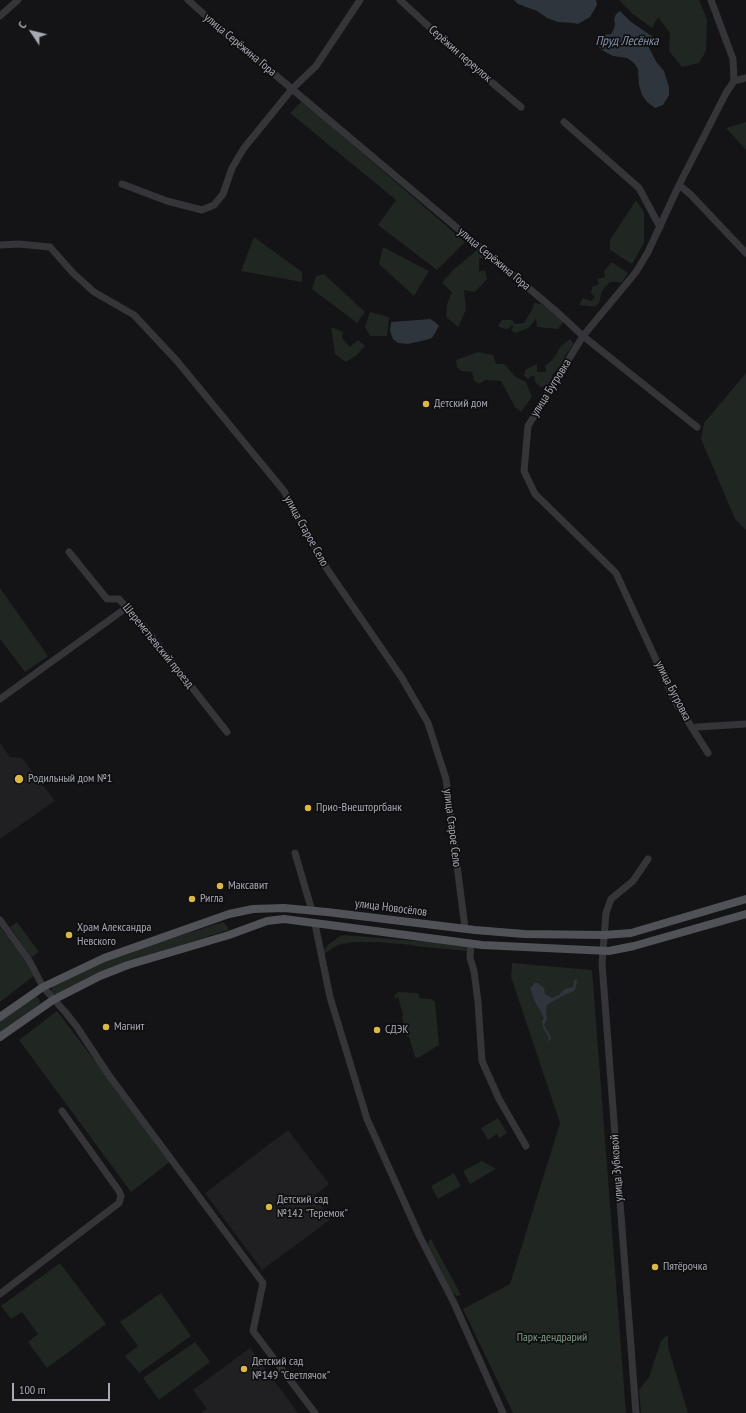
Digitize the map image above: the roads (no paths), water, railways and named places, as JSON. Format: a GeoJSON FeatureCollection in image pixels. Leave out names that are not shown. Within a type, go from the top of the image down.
{"type":"FeatureCollection","features":[{"type":"Feature","properties":{"kind":"main road","name":"улица Новосёлов"},"geometry":{"type":"LineString","coordinates":[[0,1017],[43,987],[104,958],[229,914],[253,908],[312,911],[524,934],[604,935],[631,933],[746,899]]}},
{"type":"Feature","properties":{"kind":"main road"},"geometry":{"type":"LineString","coordinates":[[0,1037],[54,1000],[100,976],[128,965],[229,935],[267,921],[284,919],[471,944],[609,951],[634,946],[746,914]]}},
{"type":"Feature","properties":{"kind":"street"},"geometry":{"type":"LineString","coordinates":[[0,16],[18,0]]}},
{"type":"Feature","properties":{"kind":"street","name":"улица Серёжина Гора"},"geometry":{"type":"LineString","coordinates":[[188,0],[557,312],[583,336],[697,427]]}},
{"type":"Feature","properties":{"kind":"street"},"geometry":{"type":"LineString","coordinates":[[122,184],[167,201],[202,210],[214,204],[223,194],[232,168],[244,148],[292,89],[316,66],[360,0]]}},
{"type":"Feature","properties":{"kind":"street","name":"Серёжин переулок"},"geometry":{"type":"LineString","coordinates":[[400,0],[464,59],[521,107]]}},
{"type":"Feature","properties":{"kind":"street"},"geometry":{"type":"LineString","coordinates":[[711,1],[733,59],[734,81],[746,78]]}},
{"type":"Feature","properties":{"kind":"street","name":"улица Бугровка"},"geometry":{"type":"LineString","coordinates":[[708,753],[675,701],[616,573],[535,494],[524,471],[528,426],[583,336],[636,272],[648,252],[679,185],[726,93],[734,81]]}},
{"type":"Feature","properties":{"kind":"street"},"geometry":{"type":"LineString","coordinates":[[564,122],[639,188],[660,227]]}},
{"type":"Feature","properties":{"kind":"street"},"geometry":{"type":"LineString","coordinates":[[679,185],[690,194],[746,253]]}},
{"type":"Feature","properties":{"kind":"street","name":"улица Старое Село"},"geometry":{"type":"LineString","coordinates":[[0,245],[19,244],[50,247],[72,273],[94,292],[134,315],[177,361],[284,491],[327,569],[402,678],[428,723],[446,779],[465,928]]}},
{"type":"Feature","properties":{"kind":"street","name":"Шереметьевский проезд"},"geometry":{"type":"LineString","coordinates":[[69,552],[107,599],[119,599],[145,628],[227,732]]}},
{"type":"Feature","properties":{"kind":"street"},"geometry":{"type":"LineString","coordinates":[[0,699],[126,608]]}},
{"type":"Feature","properties":{"kind":"street"},"geometry":{"type":"LineString","coordinates":[[697,727],[746,724]]}},
{"type":"Feature","properties":{"kind":"street"},"geometry":{"type":"LineString","coordinates":[[295,853],[312,911]]}},
{"type":"Feature","properties":{"kind":"street","name":"улица Зубковой"},"geometry":{"type":"LineString","coordinates":[[636,1413],[602,974],[606,913],[611,900],[633,881],[648,860]]}},
{"type":"Feature","properties":{"kind":"street"},"geometry":{"type":"LineString","coordinates":[[0,920],[30,962],[43,987],[74,1022],[108,1074],[263,1283],[253,1331],[315,1413]]}},
{"type":"Feature","properties":{"kind":"street"},"geometry":{"type":"LineString","coordinates":[[315,924],[330,997],[366,1119],[420,1237],[454,1303],[503,1413]]}},
{"type":"Feature","properties":{"kind":"street"},"geometry":{"type":"LineString","coordinates":[[471,944],[470,958],[474,971],[478,1002],[482,1061],[500,1099],[526,1146]]}},
{"type":"Feature","properties":{"kind":"street"},"geometry":{"type":"LineString","coordinates":[[0,1294],[119,1203],[121,1196],[119,1191],[62,1111]]}},
{"type":"Feature","properties":{"kind":"water","name":"Пруд Лесёнка"},"geometry":{"type":"Polygon","coordinates":[[[514,0],[596,0],[597,5],[590,17],[578,24],[558,22],[547,18],[537,11],[518,4],[514,0]]]}},
{"type":"Feature","properties":{"kind":"water","name":"Пруд Лесёнка"},"geometry":{"type":"Polygon","coordinates":[[[620,11],[630,21],[653,37],[647,39],[647,44],[657,63],[664,71],[669,87],[669,95],[663,105],[655,108],[647,102],[642,95],[639,85],[638,69],[634,63],[627,58],[613,56],[598,46],[602,35],[611,34],[615,24],[614,19],[616,14],[620,11]]]}},
{"type":"Feature","properties":{"kind":"water"},"geometry":{"type":"Polygon","coordinates":[[[430,319],[439,326],[432,338],[408,344],[398,343],[393,339],[390,331],[391,322],[430,319]]]}},
{"type":"Feature","properties":{"kind":"water"},"geometry":{"type":"Polygon","coordinates":[[[577,979],[574,991],[547,1005],[547,1019],[544,1025],[551,1039],[547,1042],[549,1038],[542,1022],[544,1018],[535,1002],[530,988],[535,983],[538,983],[544,988],[545,994],[552,998],[559,995],[565,989],[573,987],[574,980],[577,979]]]}},
{"type":"Feature","properties":{"kind":"place","name":"Детский дом"},"geometry":{"type":"Point","coordinates":[426,404]}},
{"type":"Feature","properties":{"kind":"place","name":"Родильный дом №1"},"geometry":{"type":"Point","coordinates":[19,779]}},
{"type":"Feature","properties":{"kind":"place","name":"Прио-Внешторгбанк"},"geometry":{"type":"Point","coordinates":[308,808]}},
{"type":"Feature","properties":{"kind":"place","name":"Максавит"},"geometry":{"type":"Point","coordinates":[220,886]}},
{"type":"Feature","properties":{"kind":"place","name":"Ригла"},"geometry":{"type":"Point","coordinates":[192,899]}},
{"type":"Feature","properties":{"kind":"place","name":"Храм Александра Невского"},"geometry":{"type":"Point","coordinates":[69,935]}},
{"type":"Feature","properties":{"kind":"place","name":"Магнит"},"geometry":{"type":"Point","coordinates":[106,1027]}},
{"type":"Feature","properties":{"kind":"place","name":"СДЭК"},"geometry":{"type":"Point","coordinates":[377,1030]}},
{"type":"Feature","properties":{"kind":"place","name":"Детский сад №142 \"Теремок\""},"geometry":{"type":"Point","coordinates":[269,1207]}},
{"type":"Feature","properties":{"kind":"place","name":"Пятёрочка"},"geometry":{"type":"Point","coordinates":[655,1267]}},
{"type":"Feature","properties":{"kind":"place","name":"Детский сад №149 \"Светлячок\""},"geometry":{"type":"Point","coordinates":[244,1369]}},
{"type":"Feature","properties":{"kind":"park label","name":"Парк-дендрарий"},"geometry":{"type":"Point","coordinates":[552,1338]}}]}
